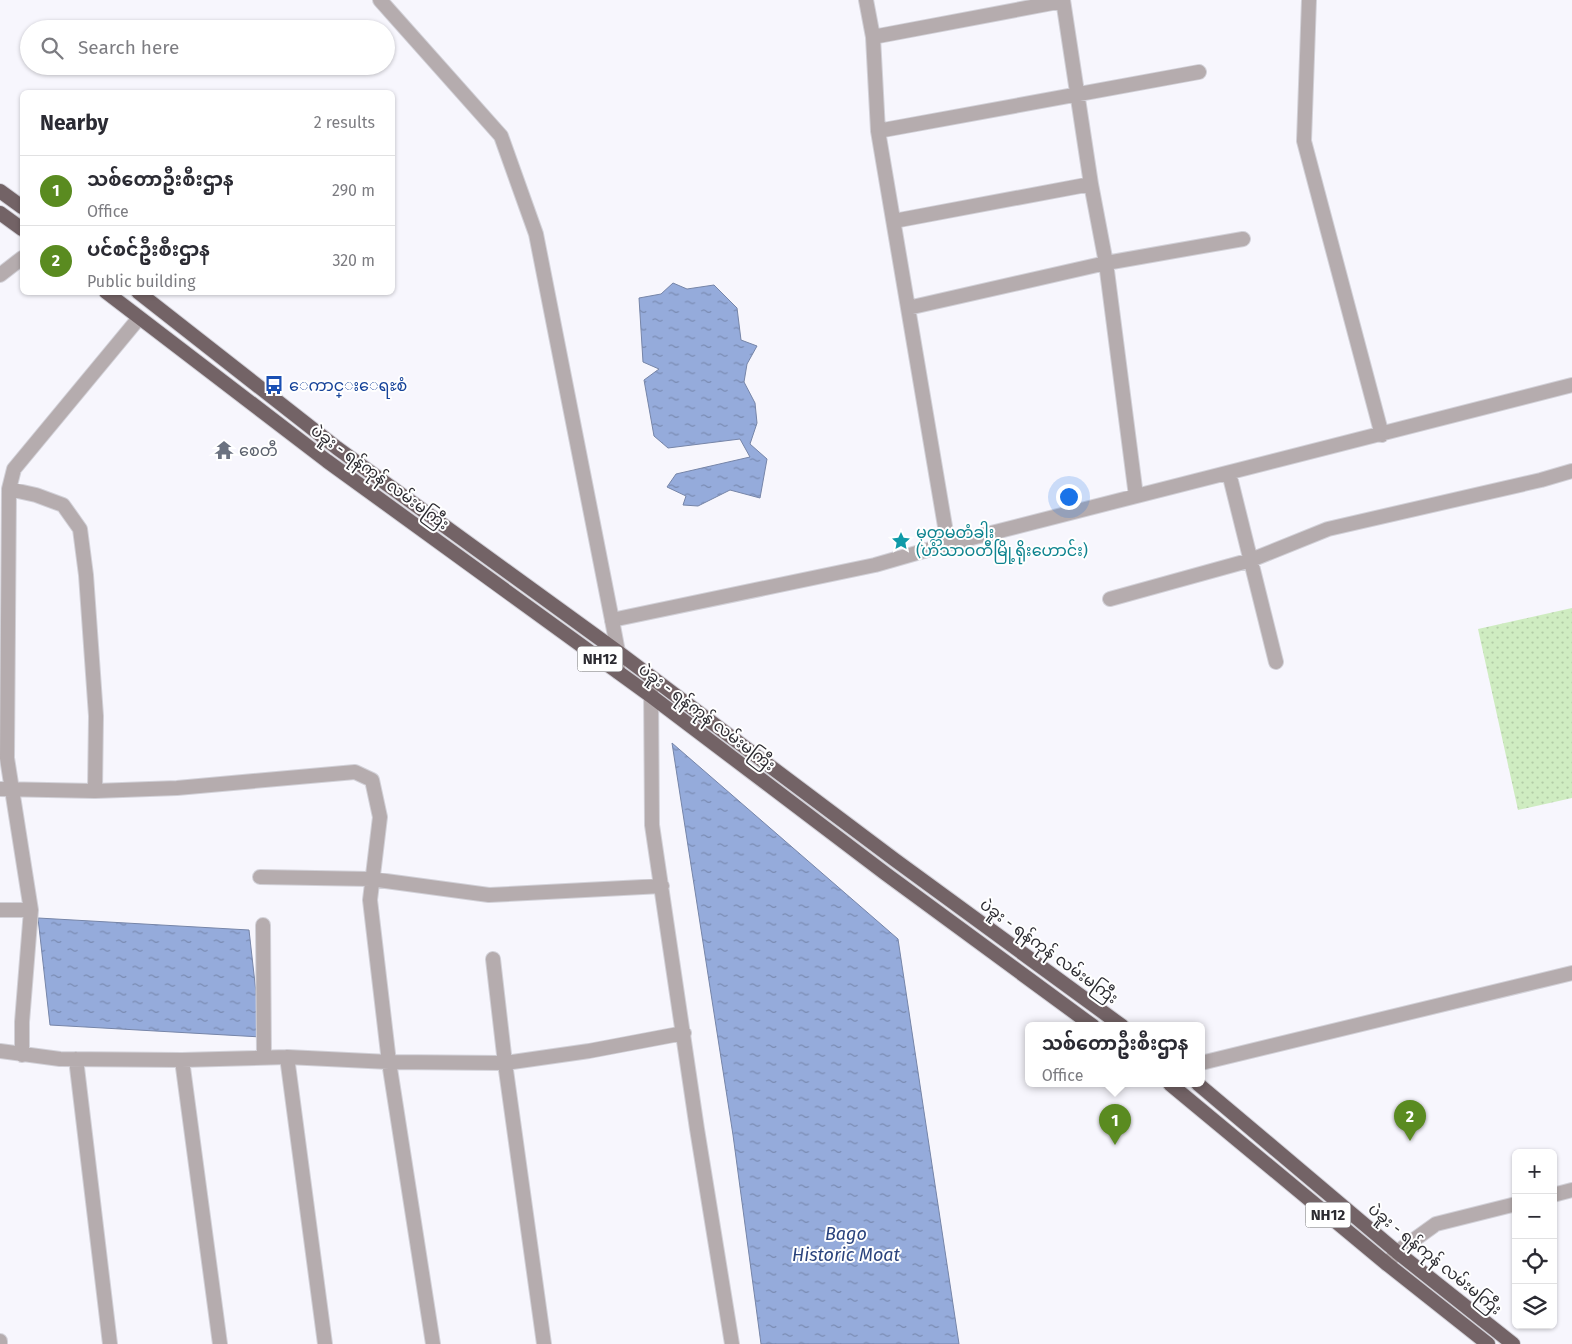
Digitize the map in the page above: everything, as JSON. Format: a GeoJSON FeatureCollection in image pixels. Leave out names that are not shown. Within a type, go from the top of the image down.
{"type":"FeatureCollection","features":[{"type":"Feature","properties":{"kind":"highway"},"geometry":{"type":"LineString","coordinates":[[0,191],[20,206]]}},
{"type":"Feature","properties":{"kind":"highway"},"geometry":{"type":"LineString","coordinates":[[0,213],[20,228]]}},
{"type":"Feature","properties":{"kind":"highway","name":"ပဲခူး - ရန်ကုန် လမ်းမကြီး"},"geometry":{"type":"LineString","coordinates":[[110,295],[327,461],[651,696],[886,874],[1088,1022]]}},
{"type":"Feature","properties":{"kind":"highway","name":"ပဲခူး - ရန်ကုန် လမ်းမကြီး"},"geometry":{"type":"LineString","coordinates":[[142,295],[337,448],[618,652],[1117,1022]]}},
{"type":"Feature","properties":{"kind":"highway","name":"ပဲခူး - ရန်ကုန် လမ်းမကြီး"},"geometry":{"type":"LineString","coordinates":[[1174,1087],[1387,1264],[1488,1344]]}},
{"type":"Feature","properties":{"kind":"highway","name":"ပဲခူး - ရန်ကုန် လမ်းမကြီး"},"geometry":{"type":"LineString","coordinates":[[1202,1087],[1397,1252],[1513,1344]]}},
{"type":"Feature","properties":{"kind":"street"},"geometry":{"type":"LineString","coordinates":[[380,0],[501,136],[536,234],[618,652],[618,672]]}},
{"type":"Feature","properties":{"kind":"street"},"geometry":{"type":"LineString","coordinates":[[866,0],[873,37],[878,132],[948,544]]}},
{"type":"Feature","properties":{"kind":"street"},"geometry":{"type":"LineString","coordinates":[[873,37],[1063,0],[1091,184],[1106,263],[1136,496]]}},
{"type":"Feature","properties":{"kind":"street"},"geometry":{"type":"LineString","coordinates":[[1309,0],[1304,141],[1382,435]]}},
{"type":"Feature","properties":{"kind":"street"},"geometry":{"type":"LineString","coordinates":[[878,132],[1199,72]]}},
{"type":"Feature","properties":{"kind":"street"},"geometry":{"type":"LineString","coordinates":[[894,221],[1091,184]]}},
{"type":"Feature","properties":{"kind":"street"},"geometry":{"type":"LineString","coordinates":[[908,308],[1106,263],[1243,239]]}},
{"type":"Feature","properties":{"kind":"street"},"geometry":{"type":"LineString","coordinates":[[0,275],[20,260]]}},
{"type":"Feature","properties":{"kind":"street"},"geometry":{"type":"LineString","coordinates":[[22,1055],[22,1022],[31,910],[6,788],[9,489],[14,469],[139,318]]}},
{"type":"Feature","properties":{"kind":"street"},"geometry":{"type":"LineString","coordinates":[[612,620],[875,565],[948,544],[1382,435],[1572,385]]}},
{"type":"Feature","properties":{"kind":"street"},"geometry":{"type":"LineString","coordinates":[[1110,599],[1250,560],[1328,529],[1541,480],[1572,471]]}},
{"type":"Feature","properties":{"kind":"street"},"geometry":{"type":"LineString","coordinates":[[1228,473],[1276,662]]}},
{"type":"Feature","properties":{"kind":"street"},"geometry":{"type":"LineString","coordinates":[[9,489],[36,495],[63,505],[80,529],[86,575],[96,716],[95,791]]}},
{"type":"Feature","properties":{"kind":"street"},"geometry":{"type":"LineString","coordinates":[[651,678],[652,825],[732,1344]]}},
{"type":"Feature","properties":{"kind":"street"},"geometry":{"type":"LineString","coordinates":[[6,788],[95,791],[177,788],[355,772],[372,780],[380,817],[371,879],[370,900],[389,1062],[424,1279],[432,1344]]}},
{"type":"Feature","properties":{"kind":"street"},"geometry":{"type":"LineString","coordinates":[[260,877],[371,879],[489,895],[662,886]]}},
{"type":"Feature","properties":{"kind":"street"},"geometry":{"type":"LineString","coordinates":[[0,910],[31,910]]}},
{"type":"Feature","properties":{"kind":"street"},"geometry":{"type":"LineString","coordinates":[[264,925],[264,1057]]}},
{"type":"Feature","properties":{"kind":"street"},"geometry":{"type":"LineString","coordinates":[[493,959],[505,1063],[544,1344]]}},
{"type":"Feature","properties":{"kind":"street"},"geometry":{"type":"LineString","coordinates":[[1205,1062],[1572,973]]}},
{"type":"Feature","properties":{"kind":"street"},"geometry":{"type":"LineString","coordinates":[[0,1051],[76,1060],[182,1060],[286,1057],[389,1062],[505,1063],[589,1051],[684,1033]]}},
{"type":"Feature","properties":{"kind":"street"},"geometry":{"type":"LineString","coordinates":[[286,1057],[325,1344]]}},
{"type":"Feature","properties":{"kind":"street"},"geometry":{"type":"LineString","coordinates":[[76,1060],[110,1344]]}},
{"type":"Feature","properties":{"kind":"street"},"geometry":{"type":"LineString","coordinates":[[182,1060],[220,1344]]}},
{"type":"Feature","properties":{"kind":"street"},"geometry":{"type":"LineString","coordinates":[[1557,1194],[1572,1190]]}},
{"type":"Feature","properties":{"kind":"street"},"geometry":{"type":"LineString","coordinates":[[1387,1264],[1397,1252],[1436,1224],[1512,1205]]}},
{"type":"Feature","properties":{"kind":"green space"},"geometry":{"type":"Polygon","coordinates":[[[1572,608],[1572,798],[1518,810],[1478,629],[1572,608]]]}},
{"type":"Feature","properties":{"kind":"water"},"geometry":{"type":"Polygon","coordinates":[[[673,283],[687,289],[714,285],[737,308],[741,340],[757,346],[747,364],[744,382],[755,403],[757,423],[750,444],[767,459],[760,498],[730,490],[698,506],[683,505],[686,496],[667,487],[676,474],[750,457],[740,439],[668,448],[654,436],[644,380],[659,369],[643,362],[639,298],[661,294],[673,283]]]}},
{"type":"Feature","properties":{"kind":"water","name":"Bago Historic Moat"},"geometry":{"type":"Polygon","coordinates":[[[672,743],[898,939],[959,1344],[761,1344],[733,1135],[672,743]]]}},
{"type":"Feature","properties":{"kind":"water"},"geometry":{"type":"Polygon","coordinates":[[[38,918],[249,930],[261,1037],[50,1025],[38,918]]]}},
{"type":"Feature","properties":{"kind":"place","name":"ေကာင္းေရႊစံ"},"geometry":{"type":"Point","coordinates":[274,385]}},
{"type":"Feature","properties":{"kind":"place","name":"စေတီ"},"geometry":{"type":"Point","coordinates":[224,450]}},
{"type":"Feature","properties":{"kind":"place","name":"မုတ္တမတံခါး (ဟံသာဝတီမြို့ရိုးဟောင်း)"},"geometry":{"type":"Point","coordinates":[901,541]}},
{"type":"Feature","properties":{"kind":"place","name":"ပင်စင်ဦးစီးဌာန"},"geometry":{"type":"Point","coordinates":[1410,1141]}},
{"type":"Feature","properties":{"kind":"place","name":"သစ်တောဦးစီးဌာန"},"geometry":{"type":"Point","coordinates":[1115,1145]}}]}
